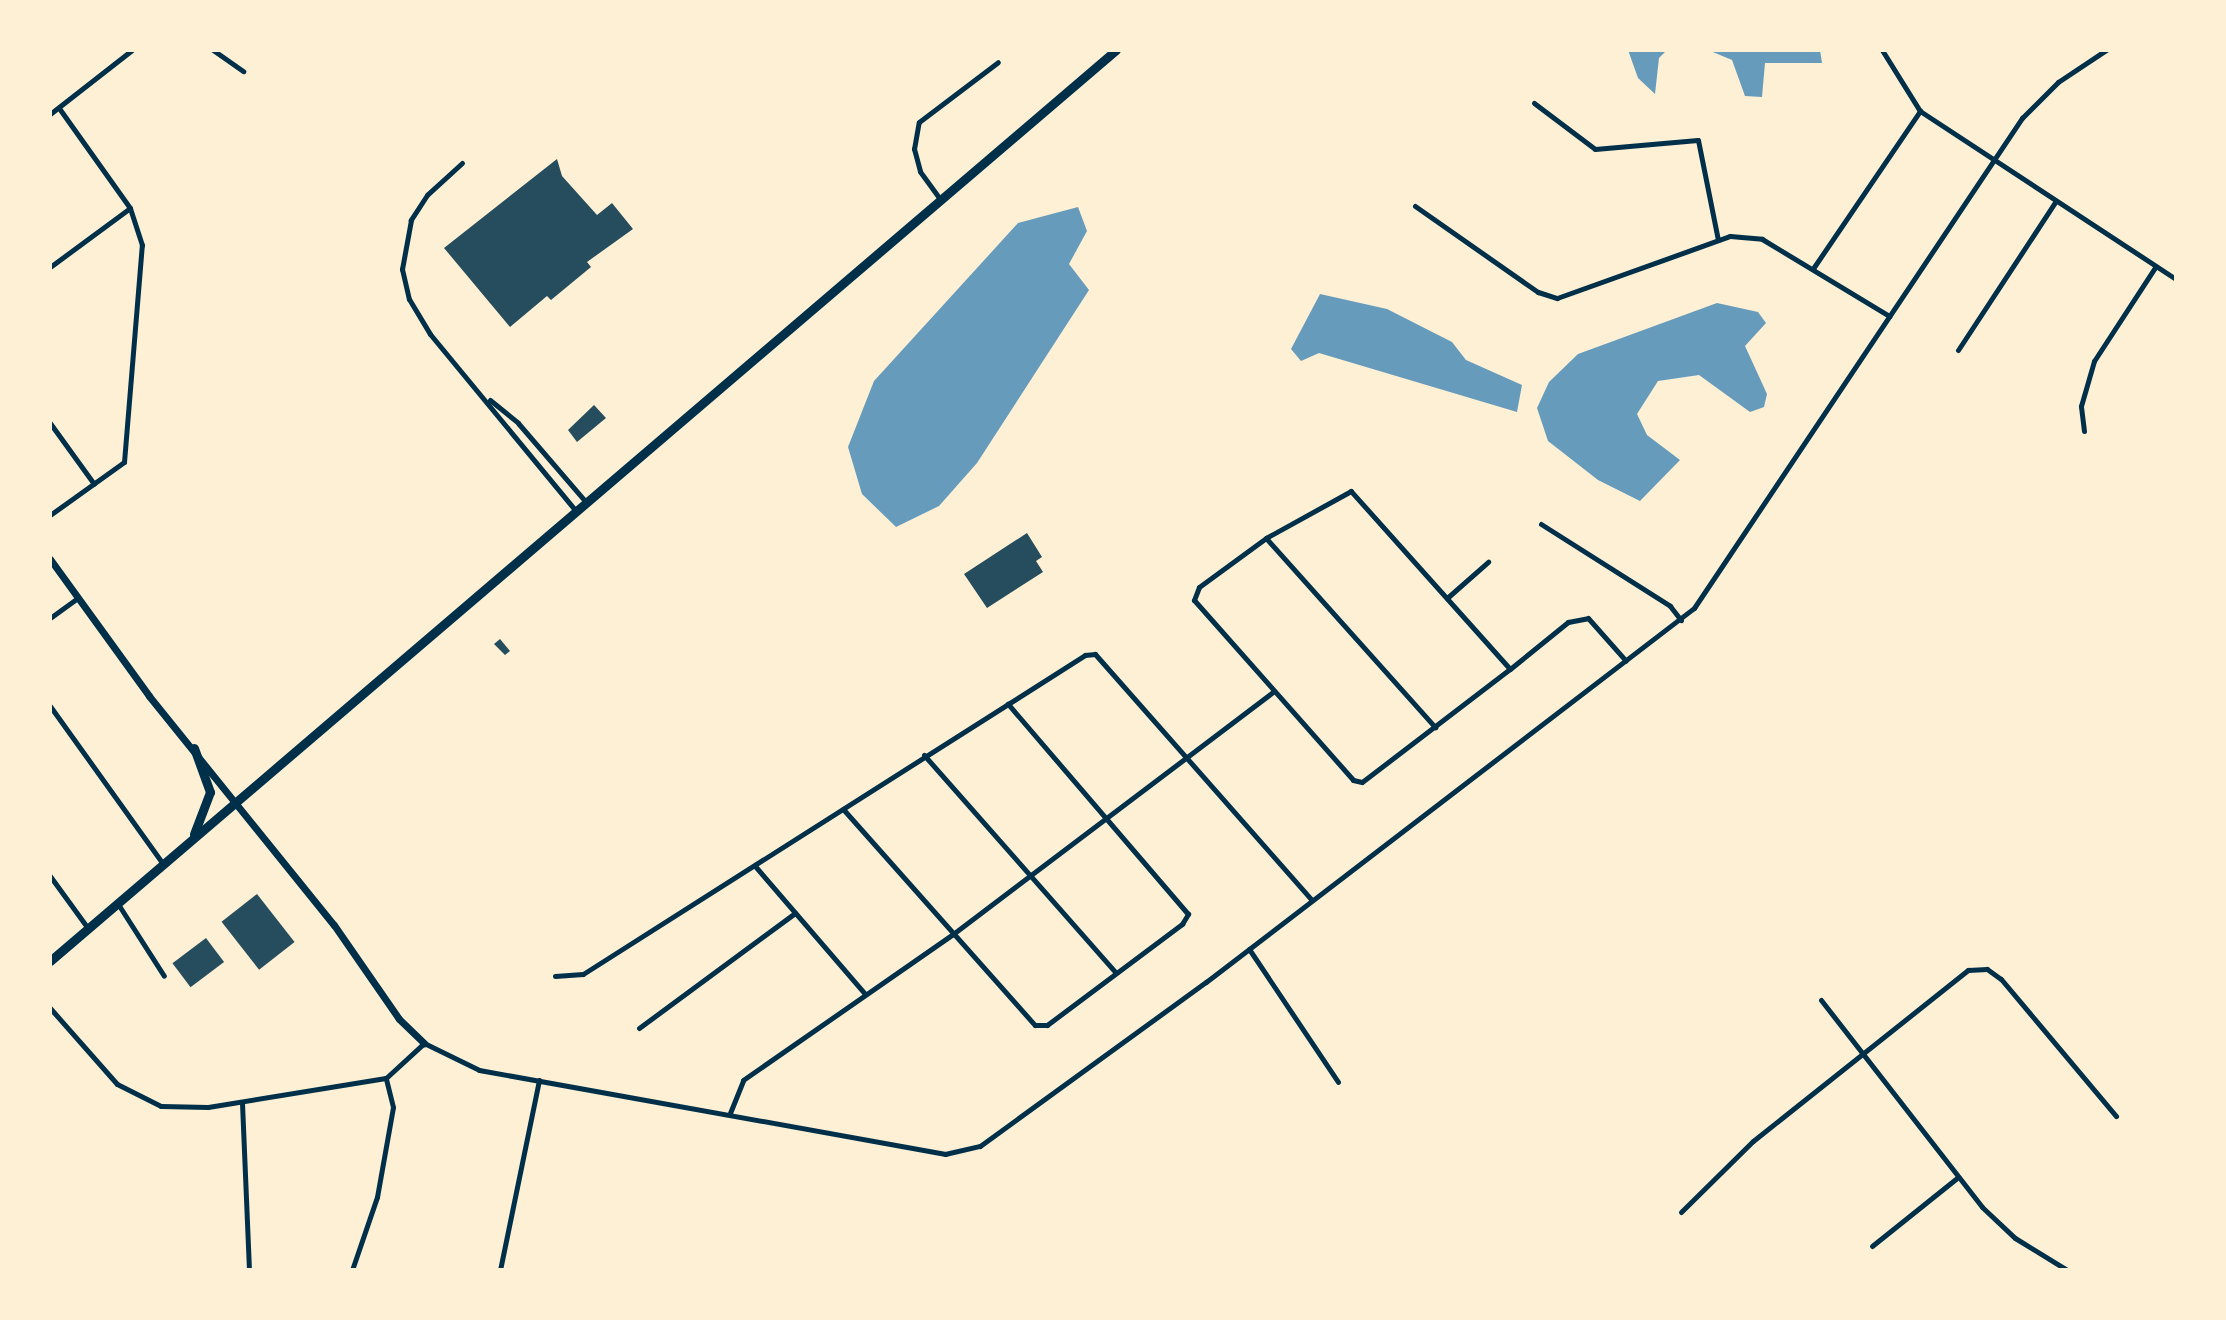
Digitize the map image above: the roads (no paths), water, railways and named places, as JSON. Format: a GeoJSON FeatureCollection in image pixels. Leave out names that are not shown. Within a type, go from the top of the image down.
{"type":"FeatureCollection","features":[{"type":"Feature","properties":{"kind":"main road"},"geometry":{"type":"LineString","coordinates":[[50,961],[1116,50]]}},
{"type":"Feature","properties":{"kind":"main road"},"geometry":{"type":"LineString","coordinates":[[190,841],[210,792],[194,748]]}},
{"type":"Feature","properties":{"kind":"street"},"geometry":{"type":"LineString","coordinates":[[50,114],[132,50]]}},
{"type":"Feature","properties":{"kind":"street"},"geometry":{"type":"LineString","coordinates":[[213,50],[243,71]]}},
{"type":"Feature","properties":{"kind":"street"},"geometry":{"type":"LineString","coordinates":[[1882,50],[1920,111],[2176,279]]}},
{"type":"Feature","properties":{"kind":"street"},"geometry":{"type":"LineString","coordinates":[[50,559],[76,599],[238,800],[399,1019],[424,1043],[479,1070],[945,1154],[966,1152],[1010,1129],[1681,620],[1716,580],[1993,158],[2039,98],[2106,50]]}},
{"type":"Feature","properties":{"kind":"street"},"geometry":{"type":"LineString","coordinates":[[940,200],[917,160],[914,135],[919,122],[998,62]]}},
{"type":"Feature","properties":{"kind":"street"},"geometry":{"type":"LineString","coordinates":[[1534,103],[1595,149],[1698,140],[1718,240]]}},
{"type":"Feature","properties":{"kind":"street"},"geometry":{"type":"LineString","coordinates":[[50,515],[124,462],[142,245],[130,208],[59,108]]}},
{"type":"Feature","properties":{"kind":"street"},"geometry":{"type":"LineString","coordinates":[[1814,267],[1920,111]]}},
{"type":"Feature","properties":{"kind":"street"},"geometry":{"type":"LineString","coordinates":[[462,163],[417,210],[405,238],[402,269],[418,317],[576,511]]}},
{"type":"Feature","properties":{"kind":"street"},"geometry":{"type":"LineString","coordinates":[[1958,350],[2056,201]]}},
{"type":"Feature","properties":{"kind":"street"},"geometry":{"type":"LineString","coordinates":[[1415,206],[1538,292],[1557,298],[1718,240],[1762,239],[1814,267],[1889,316]]}},
{"type":"Feature","properties":{"kind":"street"},"geometry":{"type":"LineString","coordinates":[[50,267],[130,208]]}},
{"type":"Feature","properties":{"kind":"street"},"geometry":{"type":"LineString","coordinates":[[2084,431],[2081,406],[2094,361],[2156,266]]}},
{"type":"Feature","properties":{"kind":"street"},"geometry":{"type":"LineString","coordinates":[[483,394],[518,423],[586,502]]}},
{"type":"Feature","properties":{"kind":"street"},"geometry":{"type":"LineString","coordinates":[[50,423],[94,484]]}},
{"type":"Feature","properties":{"kind":"street"},"geometry":{"type":"LineString","coordinates":[[1510,669],[1351,491],[1266,538],[1199,587],[1197,607],[1353,780],[1362,782],[1578,618],[1596,624],[1626,661]]}},
{"type":"Feature","properties":{"kind":"street"},"geometry":{"type":"LineString","coordinates":[[1541,524],[1670,606],[1681,620]]}},
{"type":"Feature","properties":{"kind":"street"},"geometry":{"type":"LineString","coordinates":[[1266,538],[1435,727]]}},
{"type":"Feature","properties":{"kind":"street"},"geometry":{"type":"LineString","coordinates":[[1447,598],[1488,562]]}},
{"type":"Feature","properties":{"kind":"street"},"geometry":{"type":"LineString","coordinates":[[50,618],[76,599]]}},
{"type":"Feature","properties":{"kind":"street"},"geometry":{"type":"LineString","coordinates":[[555,976],[583,974],[1085,655],[1095,654],[1312,900]]}},
{"type":"Feature","properties":{"kind":"street"},"geometry":{"type":"LineString","coordinates":[[730,1113],[743,1080],[953,934],[1273,692]]}},
{"type":"Feature","properties":{"kind":"street"},"geometry":{"type":"LineString","coordinates":[[843,809],[1035,1025],[1047,1025],[1182,924],[1188,914],[1109,818],[1007,703]]}},
{"type":"Feature","properties":{"kind":"street"},"geometry":{"type":"LineString","coordinates":[[50,706],[163,864]]}},
{"type":"Feature","properties":{"kind":"street"},"geometry":{"type":"LineString","coordinates":[[924,755],[1116,973]]}},
{"type":"Feature","properties":{"kind":"street"},"geometry":{"type":"LineString","coordinates":[[755,866],[865,994]]}},
{"type":"Feature","properties":{"kind":"street"},"geometry":{"type":"LineString","coordinates":[[50,876],[88,928]]}},
{"type":"Feature","properties":{"kind":"street"},"geometry":{"type":"LineString","coordinates":[[117,903],[164,976]]}},
{"type":"Feature","properties":{"kind":"street"},"geometry":{"type":"LineString","coordinates":[[639,1028],[795,913]]}},
{"type":"Feature","properties":{"kind":"street"},"geometry":{"type":"LineString","coordinates":[[1249,949],[1338,1082]]}},
{"type":"Feature","properties":{"kind":"street"},"geometry":{"type":"LineString","coordinates":[[1681,1212],[1731,1160],[1968,970],[1987,969],[2001,979],[2116,1116]]}},
{"type":"Feature","properties":{"kind":"street"},"geometry":{"type":"LineString","coordinates":[[1821,1000],[1958,1177],[2015,1238],[2067,1270]]}},
{"type":"Feature","properties":{"kind":"street"},"geometry":{"type":"LineString","coordinates":[[50,1008],[97,1065],[139,1098],[181,1108],[242,1103],[386,1078],[424,1043]]}},
{"type":"Feature","properties":{"kind":"street"},"geometry":{"type":"LineString","coordinates":[[352,1270],[380,1182],[393,1107],[386,1078]]}},
{"type":"Feature","properties":{"kind":"street"},"geometry":{"type":"LineString","coordinates":[[500,1270],[539,1080]]}},
{"type":"Feature","properties":{"kind":"street"},"geometry":{"type":"LineString","coordinates":[[242,1103],[249,1270]]}},
{"type":"Feature","properties":{"kind":"street"},"geometry":{"type":"LineString","coordinates":[[1872,1246],[1958,1177]]}},
{"type":"Feature","properties":{"kind":"water"},"geometry":{"type":"Polygon","coordinates":[[[1628,50],[1667,50],[1659,58],[1655,94],[1638,78],[1628,50]]]}},
{"type":"Feature","properties":{"kind":"water"},"geometry":{"type":"Polygon","coordinates":[[[1708,50],[1820,50],[1822,63],[1765,63],[1762,97],[1745,96],[1732,60],[1708,50]]]}},
{"type":"Feature","properties":{"kind":"water"},"geometry":{"type":"Polygon","coordinates":[[[1078,207],[1087,231],[1069,264],[1089,290],[977,463],[939,506],[896,527],[862,494],[848,447],[874,381],[1018,223],[1078,207]]]}},
{"type":"Feature","properties":{"kind":"water"},"geometry":{"type":"Polygon","coordinates":[[[1320,294],[1387,309],[1452,342],[1466,360],[1522,385],[1517,412],[1319,353],[1301,361],[1291,349],[1320,294]]]}},
{"type":"Feature","properties":{"kind":"water"},"geometry":{"type":"Polygon","coordinates":[[[1717,303],[1758,312],[1766,323],[1745,346],[1767,394],[1764,407],[1750,412],[1699,375],[1658,381],[1637,414],[1647,435],[1680,460],[1640,501],[1598,480],[1548,441],[1537,408],[1549,382],[1578,354],[1717,303]]]}}]}
